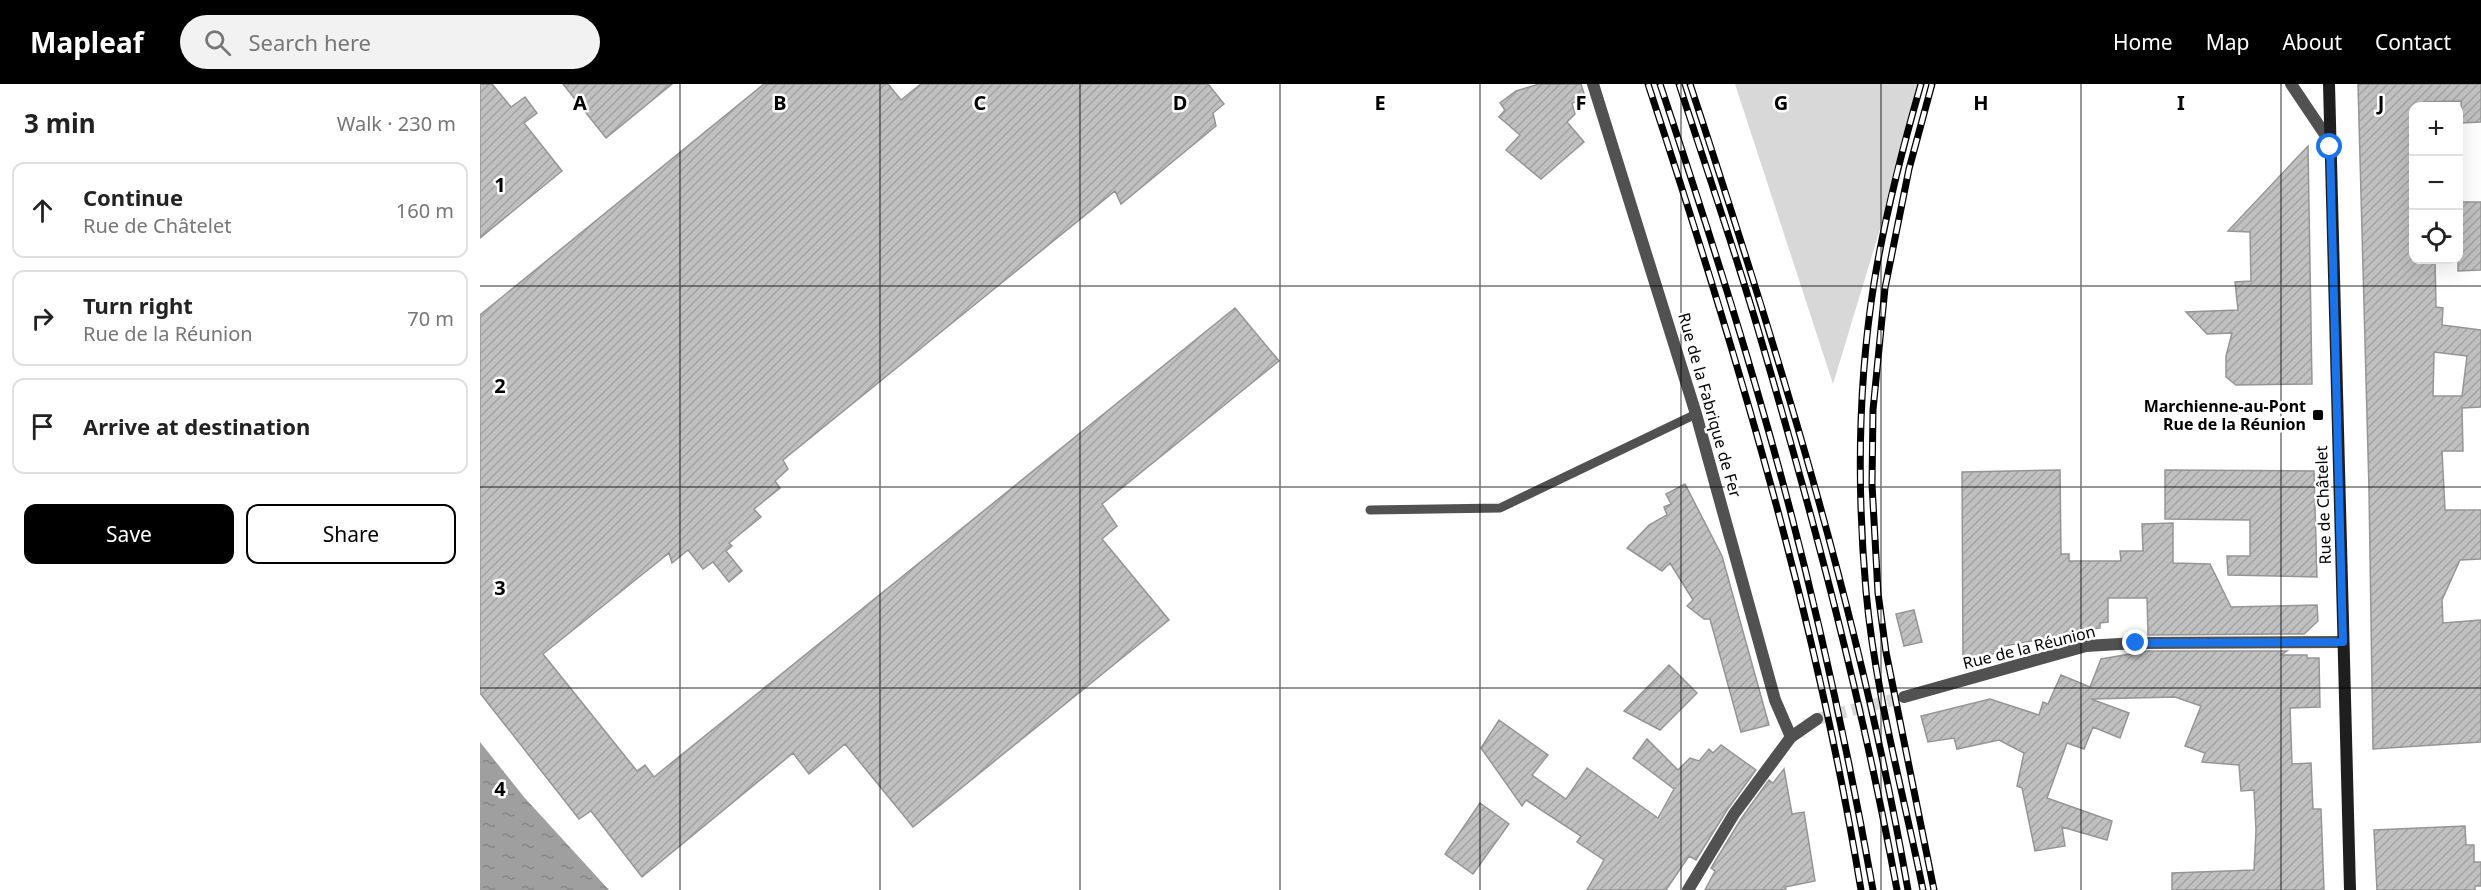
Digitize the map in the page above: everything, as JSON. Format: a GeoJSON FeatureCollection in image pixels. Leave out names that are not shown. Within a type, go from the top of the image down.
{"type":"FeatureCollection","features":[{"type":"Feature","properties":{"kind":"main road","name":"Rue de Châtelet"},"geometry":{"type":"LineString","coordinates":[[2329,84],[2350,890]]}},
{"type":"Feature","properties":{"kind":"street","name":"Rue de la Fabrique de Fer"},"geometry":{"type":"LineString","coordinates":[[1593,84],[1696,414],[1775,700],[1791,737]]}},
{"type":"Feature","properties":{"kind":"street"},"geometry":{"type":"LineString","coordinates":[[2291,84],[2330,142]]}},
{"type":"Feature","properties":{"kind":"street","name":"Rue de la Réunion"},"geometry":{"type":"LineString","coordinates":[[1904,697],[2086,646],[2136,643],[2343,642]]}},
{"type":"Feature","properties":{"kind":"street"},"geometry":{"type":"LineString","coordinates":[[1688,890],[1734,814],[1791,737],[1817,719]]}},
{"type":"Feature","properties":{"kind":"lane"},"geometry":{"type":"LineString","coordinates":[[1370,510],[1500,508],[1696,414]]}},
{"type":"Feature","properties":{"kind":"shaded area"},"geometry":{"type":"Polygon","coordinates":[[[1735,84],[1924,84],[1833,384],[1735,84]]]}},
{"type":"Feature","properties":{"kind":"water"},"geometry":{"type":"Polygon","coordinates":[[[480,742],[524,797],[609,890],[480,890],[480,742]]]}},
{"type":"Feature","properties":{"kind":"building"},"geometry":{"type":"Polygon","coordinates":[[[480,84],[492,84],[511,107],[525,97],[537,113],[524,123],[562,171],[480,238],[480,84]]]}},
{"type":"Feature","properties":{"kind":"building"},"geometry":{"type":"Polygon","coordinates":[[[563,84],[672,84],[606,138],[563,84]]]}},
{"type":"Feature","properties":{"kind":"building"},"geometry":{"type":"Polygon","coordinates":[[[764,84],[888,84],[901,100],[921,84],[1208,84],[1224,104],[1213,113],[1216,126],[1121,204],[1115,191],[783,460],[788,469],[775,481],[780,488],[754,509],[761,517],[729,543],[732,546],[726,551],[742,571],[729,582],[713,562],[703,569],[688,550],[672,563],[669,553],[543,654],[637,771],[645,765],[654,777],[1235,308],[1279,361],[1102,504],[1117,526],[1102,539],[1169,620],[913,827],[845,744],[809,774],[793,753],[642,877],[591,811],[579,819],[480,693],[480,315],[764,84]]]}},
{"type":"Feature","properties":{"kind":"building"},"geometry":{"type":"Polygon","coordinates":[[[1539,84],[1581,84],[1586,100],[1572,103],[1575,114],[1567,122],[1584,142],[1541,179],[1506,150],[1520,135],[1499,117],[1505,110],[1500,103],[1516,91],[1539,84]]]}},
{"type":"Feature","properties":{"kind":"building"},"geometry":{"type":"Polygon","coordinates":[[[2358,84],[2481,84],[2481,122],[2463,123],[2463,102],[2461,101],[2409,102],[2409,264],[2435,264],[2436,307],[2443,308],[2442,325],[2481,330],[2481,407],[2462,408],[2463,451],[2442,451],[2445,510],[2481,510],[2481,559],[2460,560],[2442,600],[2443,623],[2481,620],[2481,742],[2373,749],[2369,489],[2358,84]],[[2434,352],[2433,396],[2462,396],[2467,356],[2434,352]]]}},
{"type":"Feature","properties":{"kind":"building"},"geometry":{"type":"Polygon","coordinates":[[[2308,146],[2312,384],[2236,385],[2226,377],[2226,356],[2232,333],[2207,334],[2186,312],[2238,310],[2235,282],[2251,281],[2250,232],[2228,231],[2308,146]]]}},
{"type":"Feature","properties":{"kind":"building"},"geometry":{"type":"Polygon","coordinates":[[[2463,202],[2481,202],[2481,270],[2458,271],[2458,264],[2463,264],[2463,202]]]}},
{"type":"Feature","properties":{"kind":"building"},"geometry":{"type":"Polygon","coordinates":[[[2060,470],[2061,554],[2069,554],[2069,561],[2121,561],[2120,551],[2143,551],[2142,524],[2173,523],[2173,563],[2210,564],[2231,607],[2317,605],[2318,621],[2304,634],[2148,635],[2147,598],[2108,598],[2108,622],[2100,623],[2100,628],[1999,647],[2000,652],[1963,662],[1962,472],[2060,470]]]}},
{"type":"Feature","properties":{"kind":"building"},"geometry":{"type":"Polygon","coordinates":[[[2165,470],[2314,471],[2317,577],[2228,575],[2227,556],[2250,556],[2250,520],[2165,519],[2165,470]]]}},
{"type":"Feature","properties":{"kind":"building"},"geometry":{"type":"Polygon","coordinates":[[[1685,484],[1722,556],[1769,725],[1741,732],[1710,619],[1704,619],[1687,606],[1693,600],[1670,563],[1662,571],[1627,548],[1649,525],[1667,515],[1664,507],[1671,504],[1666,494],[1685,484]]]}},
{"type":"Feature","properties":{"kind":"building"},"geometry":{"type":"Polygon","coordinates":[[[1914,610],[1922,642],[1904,646],[1896,614],[1914,610]]]}},
{"type":"Feature","properties":{"kind":"building"},"geometry":{"type":"Polygon","coordinates":[[[2148,651],[2287,651],[2281,655],[2307,655],[2307,658],[2319,658],[2320,707],[2290,708],[2292,764],[2311,763],[2313,809],[2321,809],[2324,890],[2172,890],[2172,873],[2254,870],[2256,830],[2254,790],[2241,791],[2239,765],[2202,762],[2205,753],[2185,746],[2201,706],[2175,697],[2091,699],[2129,713],[2120,738],[2093,727],[2084,749],[2067,743],[2047,798],[2112,821],[2107,840],[2062,827],[2065,846],[2035,851],[2022,788],[2017,786],[2024,753],[1999,740],[1957,749],[1954,738],[1928,742],[1921,716],[1990,699],[2039,715],[2043,702],[2048,704],[2061,675],[2090,687],[2101,659],[2148,651]]]}},
{"type":"Feature","properties":{"kind":"building"},"geometry":{"type":"Polygon","coordinates":[[[1669,665],[1697,693],[1660,730],[1624,711],[1669,665]]]}},
{"type":"Feature","properties":{"kind":"building"},"geometry":{"type":"Polygon","coordinates":[[[1499,720],[1548,755],[1532,775],[1566,799],[1587,768],[1658,818],[1674,789],[1633,758],[1647,739],[1678,770],[1690,758],[1699,761],[1709,749],[1713,753],[1721,745],[1756,770],[1727,810],[1696,860],[1689,856],[1666,890],[1587,890],[1604,860],[1577,842],[1581,836],[1526,800],[1522,806],[1481,748],[1499,720]]]}},
{"type":"Feature","properties":{"kind":"building"},"geometry":{"type":"Polygon","coordinates":[[[1784,769],[1792,814],[1804,812],[1815,881],[1785,887],[1786,890],[1705,890],[1715,871],[1711,868],[1741,819],[1769,780],[1773,783],[1784,769]]]}},
{"type":"Feature","properties":{"kind":"building"},"geometry":{"type":"Polygon","coordinates":[[[1480,803],[1509,824],[1473,874],[1445,854],[1480,803]]]}},
{"type":"Feature","properties":{"kind":"building"},"geometry":{"type":"Polygon","coordinates":[[[2465,826],[2466,845],[2474,845],[2474,862],[2481,862],[2481,886],[2475,886],[2475,890],[2377,890],[2374,830],[2465,826]]]}},
{"type":"Feature","properties":{"kind":"tunnel"},"geometry":{"type":"LineString","coordinates":[[1817,719],[1904,697]]}},
{"type":"Feature","properties":{"kind":"railway"},"geometry":{"type":"LineString","coordinates":[[1648,84],[1742,383],[1797,584],[1821,685],[1861,890]]}},
{"type":"Feature","properties":{"kind":"railway"},"geometry":{"type":"LineString","coordinates":[[1660,84],[1738,327],[1795,528],[1837,708],[1873,890]]}},
{"type":"Feature","properties":{"kind":"railway"},"geometry":{"type":"LineString","coordinates":[[1679,84],[1748,296],[1835,606],[1868,747],[1897,890]]}},
{"type":"Feature","properties":{"kind":"railway"},"geometry":{"type":"LineString","coordinates":[[1690,84],[1754,283],[1814,483],[1866,685],[1908,890]]}},
{"type":"Feature","properties":{"kind":"railway"},"geometry":{"type":"LineString","coordinates":[[1921,84],[1894,183],[1874,283],[1862,398],[1860,475],[1863,553],[1870,629],[1890,741],[1923,890]]}},
{"type":"Feature","properties":{"kind":"railway"},"geometry":{"type":"LineString","coordinates":[[1932,84],[1909,169],[1885,288],[1873,410],[1872,484],[1878,593],[1886,652],[1934,890]]}},
{"type":"Feature","properties":{"kind":"place","name":"Marchienne-au-Pont Rue de la Réunion"},"geometry":{"type":"Point","coordinates":[2318,415]}},
{"type":"Feature","properties":{"kind":"route"},"geometry":{"type":"LineString","coordinates":[[2136,643],[2343,642],[2330,147]]}}]}
